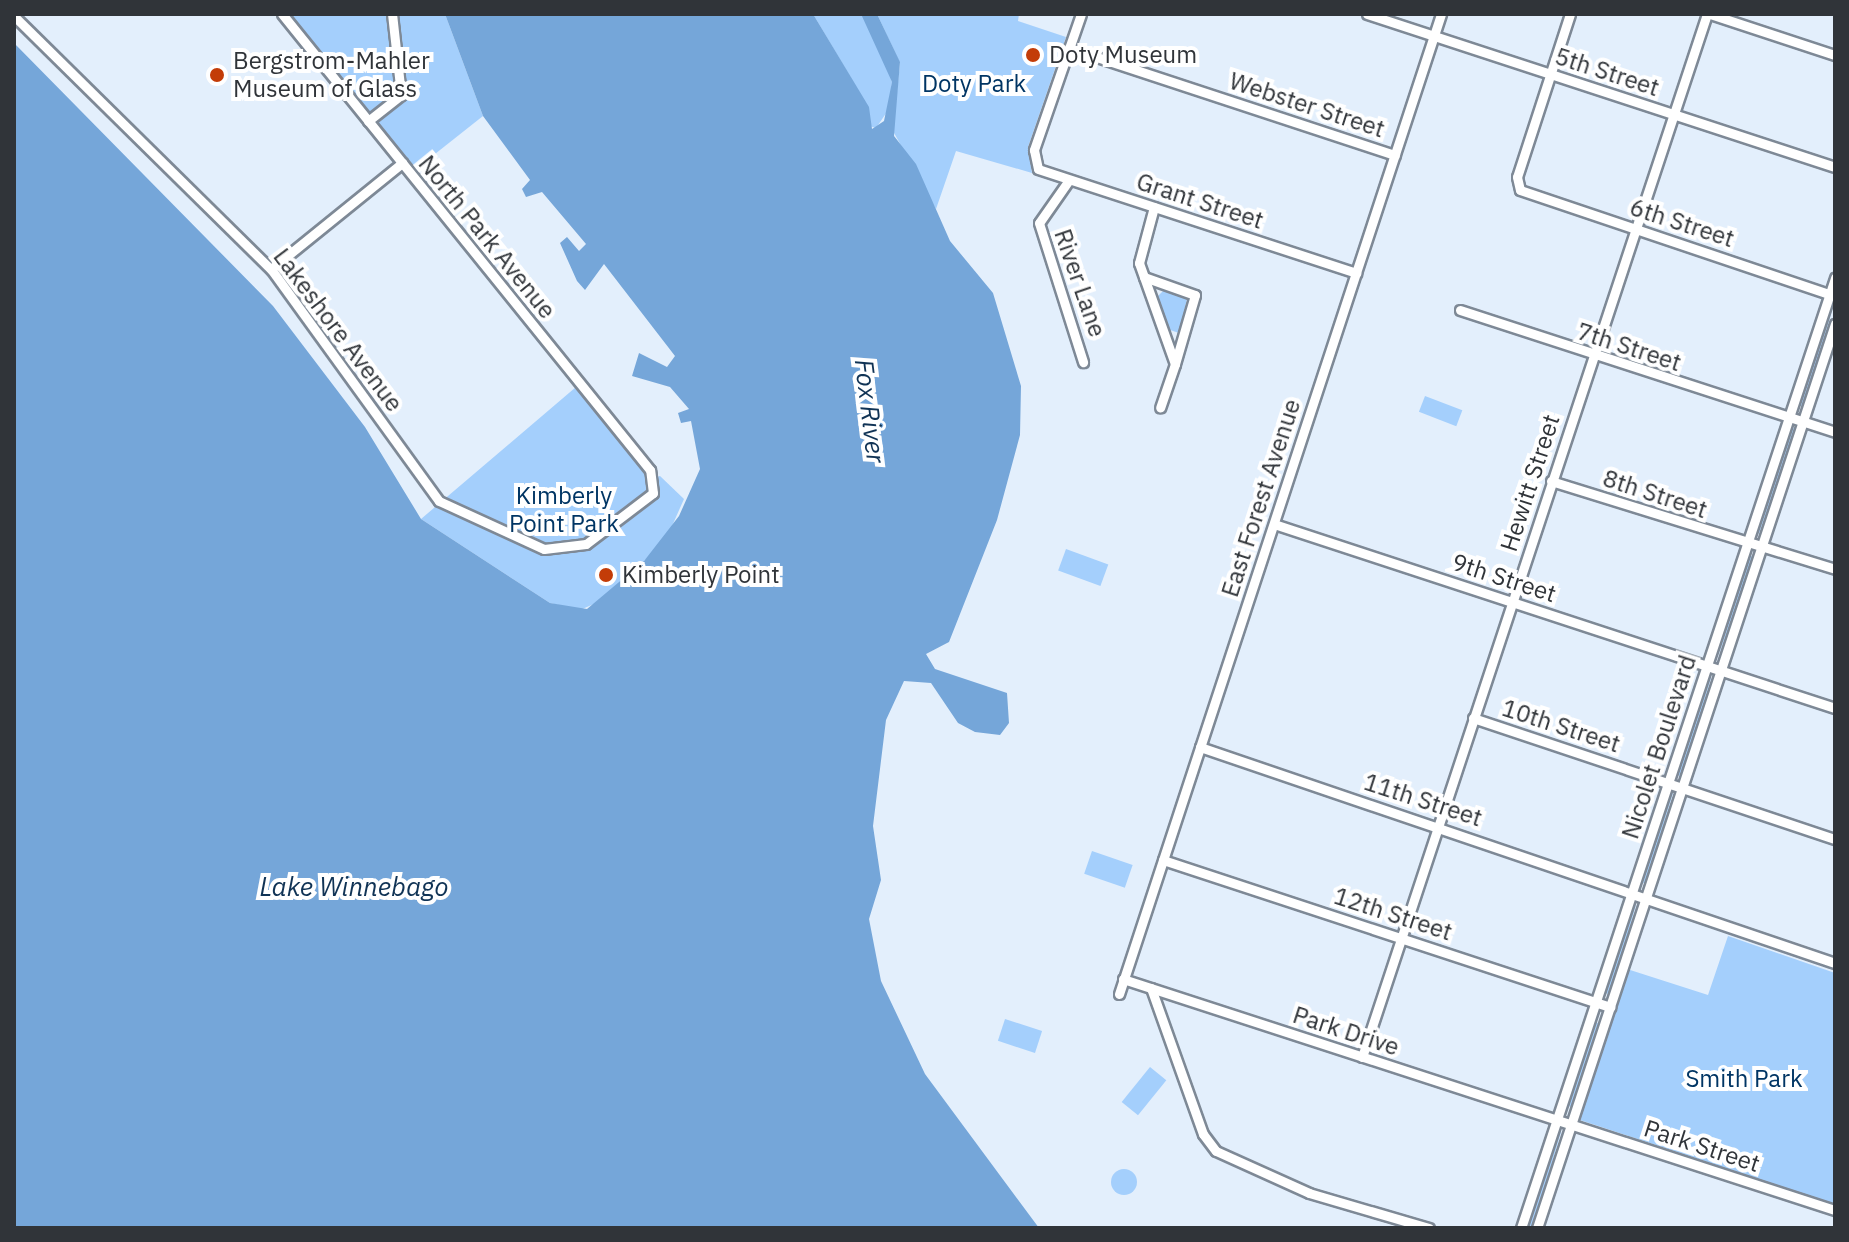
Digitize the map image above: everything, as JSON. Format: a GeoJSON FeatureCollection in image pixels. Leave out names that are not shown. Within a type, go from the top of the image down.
{"type":"FeatureCollection","features":[{"type":"Feature","properties":{"kind":"street","name":"North Park Avenue"},"geometry":{"type":"LineString","coordinates":[[282,14],[632,447],[655,487]]}},
{"type":"Feature","properties":{"kind":"street"},"geometry":{"type":"LineString","coordinates":[[368,121],[401,95],[392,14]]}},
{"type":"Feature","properties":{"kind":"street"},"geometry":{"type":"LineString","coordinates":[[1069,48],[1081,14]]}},
{"type":"Feature","properties":{"kind":"street","name":"5th Street"},"geometry":{"type":"LineString","coordinates":[[1367,14],[1835,167]]}},
{"type":"Feature","properties":{"kind":"street","name":"East Forest Avenue"},"geometry":{"type":"LineString","coordinates":[[1119,994],[1441,14]]}},
{"type":"Feature","properties":{"kind":"street"},"geometry":{"type":"LineString","coordinates":[[1551,74],[1570,14]]}},
{"type":"Feature","properties":{"kind":"street"},"geometry":{"type":"LineString","coordinates":[[1708,14],[1835,55]]}},
{"type":"Feature","properties":{"kind":"street","name":"Hewitt Street"},"geometry":{"type":"LineString","coordinates":[[1362,1057],[1708,14]]}},
{"type":"Feature","properties":{"kind":"street","name":"Lakeshore Avenue"},"geometry":{"type":"LineString","coordinates":[[14,16],[271,269],[426,487],[454,511],[561,553],[595,539],[655,487]]}},
{"type":"Feature","properties":{"kind":"street","name":"Webster Street"},"geometry":{"type":"LineString","coordinates":[[1069,48],[1395,155]]}},
{"type":"Feature","properties":{"kind":"street","name":"Grant Street"},"geometry":{"type":"LineString","coordinates":[[1069,48],[1034,163],[1069,180],[1356,273]]}},
{"type":"Feature","properties":{"kind":"street","name":"6th Street"},"geometry":{"type":"LineString","coordinates":[[1551,74],[1518,187],[1833,295]]}},
{"type":"Feature","properties":{"kind":"street"},"geometry":{"type":"LineString","coordinates":[[271,269],[402,163]]}},
{"type":"Feature","properties":{"kind":"street","name":"River Lane"},"geometry":{"type":"LineString","coordinates":[[1069,180],[1039,223],[1083,362]]}},
{"type":"Feature","properties":{"kind":"street"},"geometry":{"type":"LineString","coordinates":[[1154,207],[1139,251],[1144,277],[1175,364]]}},
{"type":"Feature","properties":{"kind":"street"},"geometry":{"type":"LineString","coordinates":[[1144,277],[1195,295],[1160,408]]}},
{"type":"Feature","properties":{"kind":"street","name":"Nicolet Boulevard"},"geometry":{"type":"LineString","coordinates":[[1521,1228],[1787,419],[1833,295],[1835,278]]}},
{"type":"Feature","properties":{"kind":"street","name":"7th Street"},"geometry":{"type":"LineString","coordinates":[[1460,310],[1593,357],[1835,432]]}},
{"type":"Feature","properties":{"kind":"street","name":"Nicolet Boulevard"},"geometry":{"type":"LineString","coordinates":[[1537,1228],[1835,324]]}},
{"type":"Feature","properties":{"kind":"street","name":"8th Street"},"geometry":{"type":"LineString","coordinates":[[1551,481],[1746,544],[1835,569]]}},
{"type":"Feature","properties":{"kind":"street","name":"9th Street"},"geometry":{"type":"LineString","coordinates":[[1274,524],[1835,708]]}},
{"type":"Feature","properties":{"kind":"street","name":"10th Street"},"geometry":{"type":"LineString","coordinates":[[1473,718],[1835,839]]}},
{"type":"Feature","properties":{"kind":"street","name":"11th Street"},"geometry":{"type":"LineString","coordinates":[[1200,747],[1633,891],[1835,963]]}},
{"type":"Feature","properties":{"kind":"street","name":"12th Street"},"geometry":{"type":"LineString","coordinates":[[1163,860],[1610,1007]]}},
{"type":"Feature","properties":{"kind":"street","name":"Park Drive"},"geometry":{"type":"LineString","coordinates":[[1123,979],[1556,1120]]}},
{"type":"Feature","properties":{"kind":"street"},"geometry":{"type":"LineString","coordinates":[[1151,988],[1197,1121],[1216,1151],[1309,1193],[1429,1228]]}},
{"type":"Feature","properties":{"kind":"street","name":"Park Street"},"geometry":{"type":"LineString","coordinates":[[1556,1120],[1835,1210]]}},
{"type":"Feature","properties":{"kind":"green space"},"geometry":{"type":"Polygon","coordinates":[[[289,14],[445,14],[483,116],[416,169],[289,14]]]}},
{"type":"Feature","properties":{"kind":"green space","name":"Doty Park"},"geometry":{"type":"Polygon","coordinates":[[[813,14],[861,14],[882,48],[892,82],[889,109],[876,128],[866,125],[851,78],[813,14]]]}},
{"type":"Feature","properties":{"kind":"green space","name":"Doty Park"},"geometry":{"type":"Polygon","coordinates":[[[877,14],[1019,14],[1018,21],[1066,37],[1028,147],[1032,173],[956,151],[936,209],[893,131],[900,63],[877,14]]]}},
{"type":"Feature","properties":{"kind":"green space"},"geometry":{"type":"Polygon","coordinates":[[[1164,290],[1187,299],[1179,333],[1167,329],[1156,298],[1164,290]]]}},
{"type":"Feature","properties":{"kind":"green space"},"geometry":{"type":"Polygon","coordinates":[[[1829,306],[1833,307],[1804,407],[1800,406],[1829,306]]]}},
{"type":"Feature","properties":{"kind":"green space","name":"Kimberly Point Park"},"geometry":{"type":"Polygon","coordinates":[[[576,387],[649,479],[660,476],[684,499],[668,535],[644,561],[603,600],[580,610],[550,603],[421,519],[576,387]]]}},
{"type":"Feature","properties":{"kind":"green space"},"geometry":{"type":"Polygon","coordinates":[[[1425,396],[1462,410],[1456,426],[1419,412],[1425,396]]]}},
{"type":"Feature","properties":{"kind":"green space"},"geometry":{"type":"Polygon","coordinates":[[[1793,427],[1795,431],[1759,534],[1756,530],[1793,427]]]}},
{"type":"Feature","properties":{"kind":"green space"},"geometry":{"type":"Polygon","coordinates":[[[1066,549],[1108,564],[1100,586],[1058,571],[1066,549]]]}},
{"type":"Feature","properties":{"kind":"green space"},"geometry":{"type":"Polygon","coordinates":[[[1747,557],[1754,557],[1718,657],[1747,557]]]}},
{"type":"Feature","properties":{"kind":"green space"},"geometry":{"type":"Polygon","coordinates":[[[1711,678],[1683,774],[1678,776],[1707,680],[1711,678]]]}},
{"type":"Feature","properties":{"kind":"green space"},"geometry":{"type":"Polygon","coordinates":[[[1673,793],[1646,883],[1643,883],[1669,794],[1673,793]]]}},
{"type":"Feature","properties":{"kind":"green space"},"geometry":{"type":"Polygon","coordinates":[[[1092,851],[1133,865],[1125,888],[1084,874],[1092,851]]]}},
{"type":"Feature","properties":{"kind":"green space"},"geometry":{"type":"Polygon","coordinates":[[[1636,905],[1611,992],[1606,994],[1632,907],[1636,905]]]}},
{"type":"Feature","properties":{"kind":"green space","name":"Smith Park"},"geometry":{"type":"Polygon","coordinates":[[[1728,936],[1835,973],[1835,1204],[1580,1120],[1627,969],[1708,995],[1728,936]]]}},
{"type":"Feature","properties":{"kind":"green space"},"geometry":{"type":"Polygon","coordinates":[[[1005,1019],[1042,1031],[1035,1053],[998,1041],[1005,1019]]]}},
{"type":"Feature","properties":{"kind":"green space"},"geometry":{"type":"Polygon","coordinates":[[[1594,1022],[1598,1023],[1572,1107],[1568,1106],[1594,1022]]]}},
{"type":"Feature","properties":{"kind":"green space"},"geometry":{"type":"Polygon","coordinates":[[[1150,1067],[1166,1080],[1138,1115],[1122,1102],[1150,1067]]]}},
{"type":"Feature","properties":{"kind":"green space"},"geometry":{"type":"Polygon","coordinates":[[[1561,1132],[1533,1228],[1526,1228],[1557,1133],[1561,1132]]]}},
{"type":"Feature","properties":{"kind":"green space"},"geometry":{"type":"Polygon","coordinates":[[[1124,1169],[1133,1173],[1137,1182],[1133,1191],[1124,1195],[1115,1191],[1111,1182],[1115,1173],[1124,1169]]]}},
{"type":"Feature","properties":{"kind":"water","name":"Lake Winnebago"},"geometry":{"type":"Polygon","coordinates":[[[445,14],[813,14],[869,107],[872,129],[884,121],[892,82],[861,14],[877,14],[900,62],[894,136],[916,164],[950,241],[993,293],[1021,386],[1020,435],[997,520],[949,642],[926,654],[935,669],[1007,693],[1009,723],[1000,735],[975,732],[958,723],[931,683],[904,681],[886,720],[873,826],[881,880],[869,919],[881,981],[925,1074],[1039,1228],[14,1228],[14,43],[273,306],[365,427],[421,519],[550,603],[587,609],[644,561],[679,516],[700,469],[691,421],[681,423],[678,413],[689,409],[670,387],[632,376],[639,353],[667,367],[675,356],[604,264],[585,290],[577,281],[560,243],[567,237],[579,251],[586,244],[542,192],[526,197],[522,189],[530,180],[483,116],[445,14]]]}},
{"type":"Feature","properties":{"kind":"place","name":"Doty Museum"},"geometry":{"type":"Point","coordinates":[1033,55]}},
{"type":"Feature","properties":{"kind":"place","name":"Bergstrom-Mahler Museum of Glass"},"geometry":{"type":"Point","coordinates":[217,75]}},
{"type":"Feature","properties":{"kind":"place","name":"Kimberly Point"},"geometry":{"type":"Point","coordinates":[606,575]}},
{"type":"Feature","properties":{"kind":"water label","name":"Fox River"},"geometry":{"type":"Point","coordinates":[870,411]}}]}
